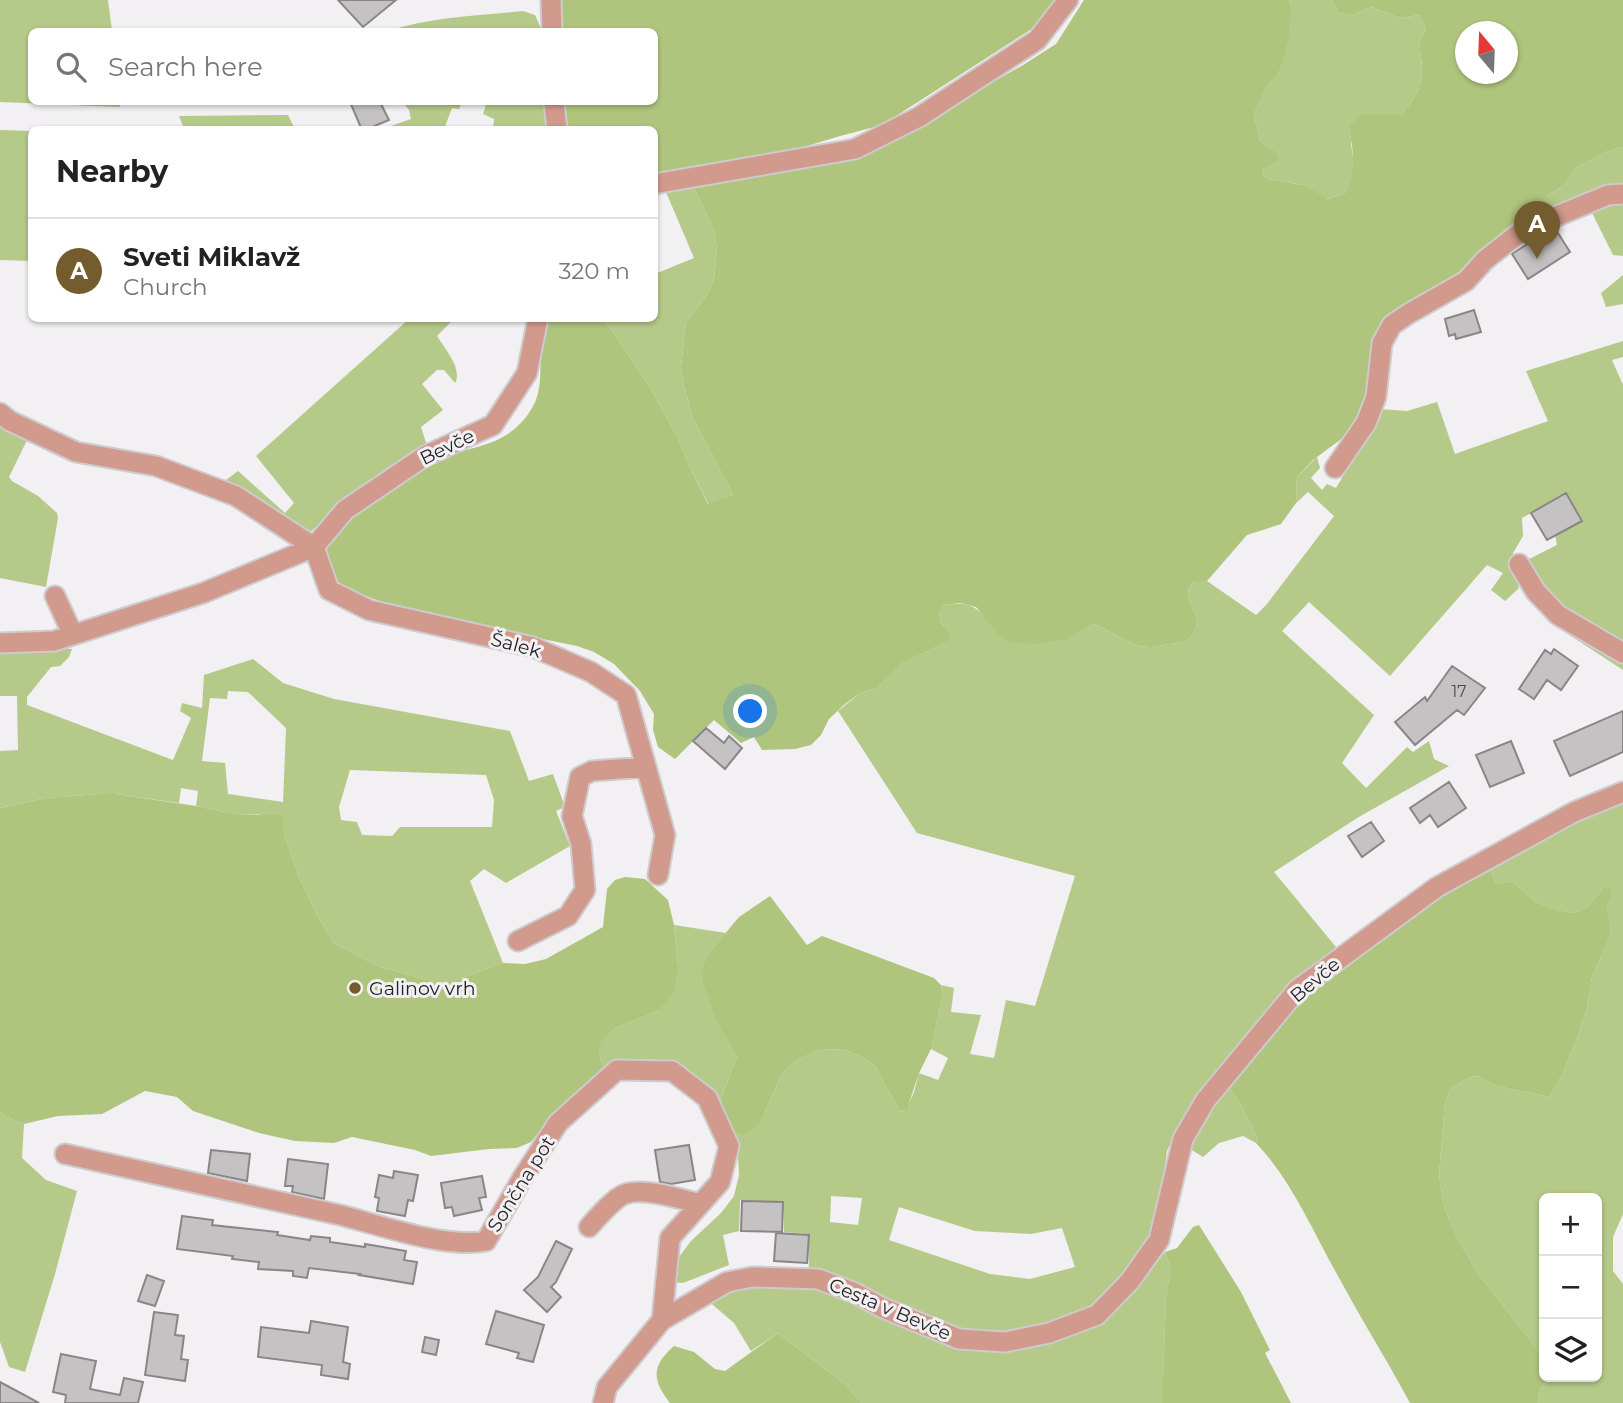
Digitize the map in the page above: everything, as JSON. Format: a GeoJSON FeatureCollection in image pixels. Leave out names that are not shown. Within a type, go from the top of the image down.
{"type":"FeatureCollection","features":[{"type":"Feature","properties":{"kind":"street"},"geometry":{"type":"LineString","coordinates":[[551,0],[552,28]]}},
{"type":"Feature","properties":{"kind":"street"},"geometry":{"type":"LineString","coordinates":[[658,183],[855,149],[919,117],[1037,40],[1069,0]]}},
{"type":"Feature","properties":{"kind":"street"},"geometry":{"type":"LineString","coordinates":[[554,105],[556,126]]}},
{"type":"Feature","properties":{"kind":"street"},"geometry":{"type":"LineString","coordinates":[[1335,468],[1366,424],[1376,397],[1382,343],[1392,325],[1466,281],[1485,260],[1523,230],[1608,195],[1623,194]]}},
{"type":"Feature","properties":{"kind":"street","name":"Bevče"},"geometry":{"type":"LineString","coordinates":[[314,547],[345,510],[425,456],[493,425],[527,373],[537,322]]}},
{"type":"Feature","properties":{"kind":"street"},"geometry":{"type":"LineString","coordinates":[[0,413],[10,421],[76,452],[156,466],[236,496],[314,547]]}},
{"type":"Feature","properties":{"kind":"street"},"geometry":{"type":"LineString","coordinates":[[0,643],[54,641],[204,593],[314,547]]}},
{"type":"Feature","properties":{"kind":"street","name":"Šalek"},"geometry":{"type":"LineString","coordinates":[[314,547],[329,590],[369,610],[533,647],[591,672],[626,695],[665,835],[658,875]]}},
{"type":"Feature","properties":{"kind":"street"},"geometry":{"type":"LineString","coordinates":[[1519,564],[1535,592],[1558,615],[1623,653]]}},
{"type":"Feature","properties":{"kind":"street"},"geometry":{"type":"LineString","coordinates":[[55,596],[73,635]]}},
{"type":"Feature","properties":{"kind":"street"},"geometry":{"type":"LineString","coordinates":[[518,941],[568,916],[585,890],[581,844],[572,816],[580,777],[592,771],[646,767]]}},
{"type":"Feature","properties":{"kind":"street","name":"Bevče"},"geometry":{"type":"LineString","coordinates":[[1130,1281],[1159,1240],[1183,1139],[1205,1101],[1297,990],[1437,887],[1574,812],[1623,792]]}},
{"type":"Feature","properties":{"kind":"street","name":"Sončna pot"},"geometry":{"type":"LineString","coordinates":[[65,1154],[340,1215],[438,1240],[475,1243],[486,1241],[558,1123],[617,1070],[672,1071],[706,1098],[729,1146],[720,1182],[670,1238],[662,1320]]}},
{"type":"Feature","properties":{"kind":"street"},"geometry":{"type":"LineString","coordinates":[[589,1227],[624,1194],[641,1192],[669,1195],[700,1204]]}},
{"type":"Feature","properties":{"kind":"street","name":"Cesta v Bevče"},"geometry":{"type":"LineString","coordinates":[[603,1403],[607,1387],[662,1320],[727,1282],[753,1277],[818,1279],[959,1339],[1004,1342],[1049,1334],[1097,1315],[1130,1281]]}},
{"type":"Feature","properties":{"kind":"green space"},"geometry":{"type":"Polygon","coordinates":[[[0,0],[108,0],[112,28],[28,28],[28,103],[0,102],[0,0]]]}},
{"type":"Feature","properties":{"kind":"green space"},"geometry":{"type":"Polygon","coordinates":[[[557,0],[1062,0],[1038,25],[882,125],[771,157],[724,161],[658,173],[658,126],[563,126],[561,105],[658,105],[658,28],[555,28],[557,0]]]}},
{"type":"Feature","properties":{"kind":"green space"},"geometry":{"type":"Polygon","coordinates":[[[1084,0],[1289,0],[1291,6],[1288,42],[1278,74],[1267,87],[1254,114],[1260,141],[1274,150],[1279,160],[1262,169],[1268,179],[1308,186],[1327,199],[1345,193],[1352,176],[1350,126],[1360,115],[1401,115],[1412,100],[1422,77],[1420,45],[1426,29],[1419,15],[1400,18],[1371,7],[1353,15],[1339,13],[1332,0],[1623,0],[1623,147],[1606,152],[1576,168],[1564,185],[1545,197],[1548,213],[1458,283],[1391,317],[1356,428],[1313,460],[1297,477],[1296,503],[1281,524],[1247,535],[1207,581],[1195,581],[1188,595],[1198,619],[1192,635],[1185,641],[1144,647],[1093,624],[1065,639],[1035,644],[1011,642],[1000,636],[976,607],[960,603],[944,605],[939,612],[941,623],[950,632],[945,643],[903,663],[877,688],[860,693],[845,704],[829,719],[821,735],[811,745],[795,749],[762,750],[754,737],[741,743],[714,720],[675,759],[658,747],[653,730],[654,714],[640,691],[614,664],[594,652],[382,602],[334,584],[325,551],[328,538],[343,521],[416,466],[497,440],[522,422],[536,401],[538,392],[544,322],[606,322],[651,389],[678,438],[708,504],[733,495],[693,418],[683,382],[681,367],[686,322],[707,295],[714,278],[717,250],[714,230],[691,181],[775,171],[867,154],[1056,44],[1084,0]]]}},
{"type":"Feature","properties":{"kind":"green space"},"geometry":{"type":"Polygon","coordinates":[[[1289,0],[1332,0],[1339,13],[1353,15],[1371,7],[1400,18],[1419,15],[1426,29],[1420,45],[1422,77],[1412,100],[1401,115],[1360,115],[1351,144],[1354,163],[1352,180],[1345,193],[1326,199],[1308,186],[1268,179],[1262,169],[1274,150],[1260,141],[1254,114],[1267,87],[1278,74],[1291,6],[1289,0]]]}},
{"type":"Feature","properties":{"kind":"green space"},"geometry":{"type":"Polygon","coordinates":[[[523,11],[535,15],[541,28],[398,28],[438,20],[523,11]]]}},
{"type":"Feature","properties":{"kind":"green space"},"geometry":{"type":"Polygon","coordinates":[[[72,105],[120,105],[120,107],[72,105]]]}},
{"type":"Feature","properties":{"kind":"green space"},"geometry":{"type":"Polygon","coordinates":[[[405,105],[461,105],[459,109],[452,108],[445,126],[391,126],[411,119],[405,105]]]}},
{"type":"Feature","properties":{"kind":"green space"},"geometry":{"type":"Polygon","coordinates":[[[486,105],[549,105],[552,126],[493,126],[494,119],[483,114],[486,105]]]}},
{"type":"Feature","properties":{"kind":"green space"},"geometry":{"type":"Polygon","coordinates":[[[288,115],[294,126],[183,126],[179,116],[288,115]]]}},
{"type":"Feature","properties":{"kind":"green space"},"geometry":{"type":"Polygon","coordinates":[[[0,130],[28,131],[28,261],[0,260],[0,130]]]}},
{"type":"Feature","properties":{"kind":"green space"},"geometry":{"type":"Polygon","coordinates":[[[1623,147],[1623,186],[1548,213],[1545,197],[1564,185],[1576,168],[1606,152],[1623,147]]]}},
{"type":"Feature","properties":{"kind":"green space"},"geometry":{"type":"Polygon","coordinates":[[[691,181],[714,230],[717,250],[714,278],[707,295],[686,322],[681,367],[693,418],[733,495],[709,505],[678,438],[651,389],[606,322],[658,322],[658,273],[694,258],[666,192],[658,196],[658,186],[691,181]]]}},
{"type":"Feature","properties":{"kind":"green space"},"geometry":{"type":"Polygon","coordinates":[[[1623,202],[1623,256],[1613,255],[1589,207],[1623,202]]]}},
{"type":"Feature","properties":{"kind":"green space"},"geometry":{"type":"Polygon","coordinates":[[[1623,275],[1623,304],[1606,307],[1601,293],[1623,275]]]}},
{"type":"Feature","properties":{"kind":"green space"},"geometry":{"type":"Polygon","coordinates":[[[406,322],[451,322],[437,336],[455,365],[455,383],[444,370],[437,370],[422,384],[443,410],[421,427],[427,446],[388,468],[311,531],[305,532],[222,483],[238,471],[285,513],[294,503],[256,456],[406,322]]]}},
{"type":"Feature","properties":{"kind":"green space"},"geometry":{"type":"Polygon","coordinates":[[[1623,341],[1623,357],[1612,360],[1623,385],[1623,670],[1550,619],[1523,562],[1557,545],[1555,535],[1581,518],[1567,493],[1522,518],[1523,536],[1513,553],[1519,588],[1505,601],[1491,590],[1503,573],[1487,565],[1390,676],[1309,602],[1282,631],[1374,715],[1342,763],[1366,788],[1407,747],[1413,752],[1429,741],[1434,759],[1449,766],[1357,818],[1274,872],[1336,947],[1294,986],[1180,1124],[1167,1151],[1161,1195],[1149,1238],[1128,1271],[1102,1298],[1084,1310],[1033,1330],[994,1334],[961,1329],[809,1272],[808,1234],[784,1232],[783,1203],[740,1200],[739,1231],[723,1235],[729,1265],[683,1283],[673,1282],[676,1261],[691,1241],[721,1213],[734,1196],[739,1175],[738,1157],[730,1132],[765,1112],[781,1075],[797,1060],[820,1050],[843,1049],[862,1057],[875,1066],[899,1110],[905,1112],[919,1073],[938,1080],[948,1058],[931,1049],[943,993],[941,985],[954,988],[951,1012],[981,1015],[970,1054],[994,1058],[1006,1000],[1035,1006],[1075,876],[917,833],[838,711],[860,693],[877,688],[903,663],[945,643],[950,632],[941,623],[939,611],[944,605],[968,605],[987,619],[1085,628],[1093,624],[1144,647],[1189,639],[1198,619],[1188,595],[1195,581],[1207,581],[1256,615],[1334,516],[1308,492],[1296,503],[1297,477],[1317,457],[1320,468],[1311,478],[1322,490],[1327,484],[1336,488],[1379,409],[1407,411],[1437,402],[1455,454],[1548,421],[1526,371],[1623,341]],[[831,1196],[830,1222],[858,1225],[862,1198],[831,1196]],[[899,1207],[889,1240],[990,1274],[1030,1279],[1075,1267],[1062,1228],[1031,1234],[975,1231],[899,1207]]]}},
{"type":"Feature","properties":{"kind":"green space"},"geometry":{"type":"Polygon","coordinates":[[[0,419],[30,434],[9,477],[38,496],[57,513],[46,587],[0,578],[0,419]]]}},
{"type":"Feature","properties":{"kind":"green space"},"geometry":{"type":"Polygon","coordinates":[[[72,649],[69,657],[60,666],[51,667],[27,697],[27,705],[173,760],[191,718],[180,711],[182,703],[202,708],[204,675],[253,659],[283,683],[334,699],[510,731],[529,781],[553,774],[565,807],[556,811],[570,846],[506,883],[484,869],[470,881],[503,963],[456,980],[438,983],[380,967],[334,943],[298,875],[284,834],[259,814],[235,814],[196,806],[198,791],[181,788],[179,803],[99,794],[46,798],[0,808],[0,751],[18,750],[17,696],[0,696],[0,651],[72,649]],[[228,691],[227,699],[210,698],[202,761],[225,763],[228,794],[283,802],[286,728],[248,692],[228,691]],[[350,770],[339,807],[341,820],[357,822],[362,835],[392,836],[400,827],[492,827],[494,800],[486,775],[350,770]]]}},
{"type":"Feature","properties":{"kind":"green space"},"geometry":{"type":"Polygon","coordinates":[[[116,794],[235,814],[282,815],[284,834],[298,875],[334,943],[380,967],[438,983],[456,980],[503,963],[525,964],[546,959],[603,927],[607,889],[615,880],[625,877],[645,879],[668,900],[674,925],[678,966],[675,990],[658,1011],[615,1028],[601,1040],[599,1055],[609,1081],[547,1123],[531,1142],[517,1148],[431,1156],[352,1137],[334,1143],[295,1141],[259,1133],[193,1111],[177,1097],[145,1091],[102,1114],[58,1116],[24,1124],[0,1111],[0,808],[46,798],[116,794]]]}},
{"type":"Feature","properties":{"kind":"green space"},"geometry":{"type":"Polygon","coordinates":[[[1623,801],[1623,1214],[1613,1237],[1613,1271],[1623,1284],[1623,1403],[1538,1403],[1540,1389],[1546,1382],[1602,1382],[1602,1193],[1539,1193],[1539,1352],[1477,1272],[1458,1239],[1445,1210],[1439,1176],[1445,1102],[1451,1088],[1470,1077],[1480,1076],[1497,1086],[1550,1097],[1576,1041],[1587,1008],[1592,977],[1611,935],[1604,886],[1589,906],[1575,913],[1535,902],[1513,881],[1496,884],[1489,867],[1552,832],[1623,801]]]}},
{"type":"Feature","properties":{"kind":"green space"},"geometry":{"type":"Polygon","coordinates":[[[1489,867],[1496,884],[1513,881],[1535,902],[1562,911],[1575,913],[1589,906],[1604,886],[1612,891],[1607,905],[1611,935],[1592,977],[1587,1008],[1576,1041],[1550,1097],[1497,1086],[1479,1076],[1470,1077],[1451,1088],[1445,1102],[1439,1176],[1445,1210],[1477,1272],[1539,1352],[1539,1382],[1546,1382],[1540,1389],[1538,1403],[1410,1403],[1301,1206],[1256,1143],[1258,1139],[1228,1086],[1298,998],[1432,900],[1489,867]]]}},
{"type":"Feature","properties":{"kind":"green space"},"geometry":{"type":"Polygon","coordinates":[[[770,896],[807,945],[822,936],[934,978],[941,985],[943,993],[931,1049],[919,1073],[906,1112],[899,1110],[875,1066],[843,1049],[820,1050],[797,1060],[781,1075],[757,1125],[745,1134],[730,1132],[717,1110],[737,1056],[716,1019],[701,977],[704,964],[713,948],[739,917],[770,896]]]}},
{"type":"Feature","properties":{"kind":"green space"},"geometry":{"type":"Polygon","coordinates":[[[674,925],[726,933],[713,948],[701,977],[737,1056],[717,1110],[671,1079],[651,1075],[609,1081],[599,1055],[600,1040],[615,1028],[658,1011],[678,966],[674,925]]]}},
{"type":"Feature","properties":{"kind":"green space"},"geometry":{"type":"Polygon","coordinates":[[[1228,1086],[1258,1139],[1256,1143],[1243,1136],[1219,1143],[1203,1157],[1187,1147],[1199,1123],[1228,1086]]]}},
{"type":"Feature","properties":{"kind":"green space"},"geometry":{"type":"Polygon","coordinates":[[[0,1111],[24,1124],[22,1158],[46,1180],[77,1191],[25,1372],[9,1367],[0,1342],[0,1111]]]}},
{"type":"Feature","properties":{"kind":"green space"},"geometry":{"type":"Polygon","coordinates":[[[1199,1225],[1241,1292],[1270,1350],[1265,1353],[1291,1403],[1163,1403],[1166,1296],[1171,1270],[1165,1252],[1177,1248],[1193,1227],[1199,1225]]]}},
{"type":"Feature","properties":{"kind":"green space"},"geometry":{"type":"Polygon","coordinates":[[[1165,1252],[1171,1270],[1166,1296],[1163,1403],[862,1403],[846,1385],[778,1333],[751,1351],[734,1323],[706,1299],[731,1287],[769,1282],[821,1286],[922,1336],[997,1351],[1028,1349],[1075,1331],[1143,1278],[1165,1252]]]}},
{"type":"Feature","properties":{"kind":"green space"},"geometry":{"type":"Polygon","coordinates":[[[778,1333],[846,1385],[862,1403],[670,1403],[657,1380],[661,1360],[674,1346],[694,1352],[715,1369],[725,1371],[778,1333]]]}},
{"type":"Feature","properties":{"kind":"building"},"geometry":{"type":"Polygon","coordinates":[[[338,0],[396,0],[363,27],[338,0]]]}},
{"type":"Feature","properties":{"kind":"building"},"geometry":{"type":"Polygon","coordinates":[[[351,105],[382,105],[389,120],[375,126],[360,126],[351,105]]]}},
{"type":"Feature","properties":{"kind":"building"},"geometry":{"type":"Polygon","coordinates":[[[1556,230],[1570,252],[1528,279],[1512,254],[1538,237],[1556,230]]]}},
{"type":"Feature","properties":{"kind":"building"},"geometry":{"type":"Polygon","coordinates":[[[1474,310],[1481,332],[1456,339],[1455,334],[1449,336],[1445,319],[1474,310]]]}},
{"type":"Feature","properties":{"kind":"building"},"geometry":{"type":"Polygon","coordinates":[[[1566,493],[1582,521],[1547,540],[1531,513],[1566,493]]]}},
{"type":"Feature","properties":{"kind":"building"},"geometry":{"type":"Polygon","coordinates":[[[1554,649],[1578,666],[1561,690],[1547,680],[1534,699],[1519,689],[1545,650],[1551,654],[1554,649]]]}},
{"type":"Feature","properties":{"kind":"building"},"geometry":{"type":"Polygon","coordinates":[[[1452,666],[1485,688],[1464,715],[1457,710],[1415,745],[1395,722],[1425,697],[1427,701],[1452,666]]]}},
{"type":"Feature","properties":{"kind":"building"},"geometry":{"type":"Polygon","coordinates":[[[1623,711],[1623,752],[1570,776],[1554,741],[1623,711]]]}},
{"type":"Feature","properties":{"kind":"building"},"geometry":{"type":"Polygon","coordinates":[[[706,728],[724,743],[729,736],[742,748],[725,769],[693,741],[706,728]]]}},
{"type":"Feature","properties":{"kind":"building"},"geometry":{"type":"Polygon","coordinates":[[[1511,741],[1524,773],[1490,787],[1476,755],[1511,741]]]}},
{"type":"Feature","properties":{"kind":"building"},"geometry":{"type":"Polygon","coordinates":[[[1449,782],[1466,808],[1438,827],[1430,815],[1420,823],[1410,808],[1449,782]]]}},
{"type":"Feature","properties":{"kind":"building"},"geometry":{"type":"Polygon","coordinates":[[[1371,822],[1384,841],[1362,857],[1348,836],[1371,822]]]}},
{"type":"Feature","properties":{"kind":"building"},"geometry":{"type":"Polygon","coordinates":[[[689,1145],[695,1180],[671,1184],[660,1182],[655,1150],[689,1145]]]}},
{"type":"Feature","properties":{"kind":"building"},"geometry":{"type":"Polygon","coordinates":[[[211,1150],[250,1154],[247,1181],[208,1173],[211,1150]]]}},
{"type":"Feature","properties":{"kind":"building"},"geometry":{"type":"Polygon","coordinates":[[[288,1159],[328,1164],[324,1199],[292,1192],[293,1186],[285,1186],[288,1159]]]}},
{"type":"Feature","properties":{"kind":"building"},"geometry":{"type":"Polygon","coordinates":[[[394,1171],[418,1175],[413,1201],[408,1200],[405,1216],[377,1211],[379,1198],[375,1197],[379,1175],[393,1178],[394,1171]]]}},
{"type":"Feature","properties":{"kind":"building"},"geometry":{"type":"Polygon","coordinates":[[[482,1176],[486,1197],[479,1198],[482,1210],[454,1216],[452,1207],[445,1208],[441,1183],[482,1176]]]}},
{"type":"Feature","properties":{"kind":"building"},"geometry":{"type":"Polygon","coordinates":[[[742,1201],[783,1202],[782,1232],[741,1231],[742,1201]]]}},
{"type":"Feature","properties":{"kind":"building"},"geometry":{"type":"Polygon","coordinates":[[[182,1216],[213,1220],[212,1225],[278,1232],[277,1235],[310,1240],[311,1236],[330,1238],[330,1242],[365,1247],[365,1244],[406,1251],[404,1260],[417,1262],[413,1284],[309,1268],[307,1278],[293,1276],[293,1271],[258,1269],[259,1262],[177,1249],[182,1216]]]}},
{"type":"Feature","properties":{"kind":"building"},"geometry":{"type":"Polygon","coordinates":[[[776,1233],[809,1235],[807,1263],[774,1261],[776,1233]]]}},
{"type":"Feature","properties":{"kind":"building"},"geometry":{"type":"Polygon","coordinates":[[[556,1241],[572,1249],[551,1287],[561,1297],[547,1312],[524,1290],[538,1277],[556,1241]]]}},
{"type":"Feature","properties":{"kind":"building"},"geometry":{"type":"Polygon","coordinates":[[[147,1275],[164,1281],[155,1306],[138,1301],[147,1275]]]}},
{"type":"Feature","properties":{"kind":"building"},"geometry":{"type":"Polygon","coordinates":[[[496,1311],[544,1325],[533,1362],[517,1358],[519,1353],[486,1344],[496,1311]]]}},
{"type":"Feature","properties":{"kind":"building"},"geometry":{"type":"Polygon","coordinates":[[[154,1312],[178,1315],[175,1335],[184,1336],[181,1359],[188,1360],[185,1381],[145,1375],[154,1312]]]}},
{"type":"Feature","properties":{"kind":"building"},"geometry":{"type":"Polygon","coordinates":[[[311,1321],[348,1327],[343,1362],[350,1364],[348,1379],[321,1375],[322,1365],[258,1357],[261,1327],[309,1333],[311,1321]]]}},
{"type":"Feature","properties":{"kind":"building"},"geometry":{"type":"Polygon","coordinates":[[[425,1337],[439,1340],[436,1355],[422,1352],[425,1337]]]}},
{"type":"Feature","properties":{"kind":"building"},"geometry":{"type":"Polygon","coordinates":[[[61,1354],[96,1361],[90,1389],[120,1395],[124,1378],[143,1382],[138,1403],[65,1403],[66,1395],[53,1392],[61,1354]]]}},
{"type":"Feature","properties":{"kind":"building"},"geometry":{"type":"Polygon","coordinates":[[[0,1382],[39,1403],[0,1403],[0,1382]]]}},
{"type":"Feature","properties":{"kind":"place","name":"Sveti Miklavž"},"geometry":{"type":"Point","coordinates":[1537,259]}},
{"type":"Feature","properties":{"kind":"place","name":"Galinov vrh"},"geometry":{"type":"Point","coordinates":[355,988]}}]}
